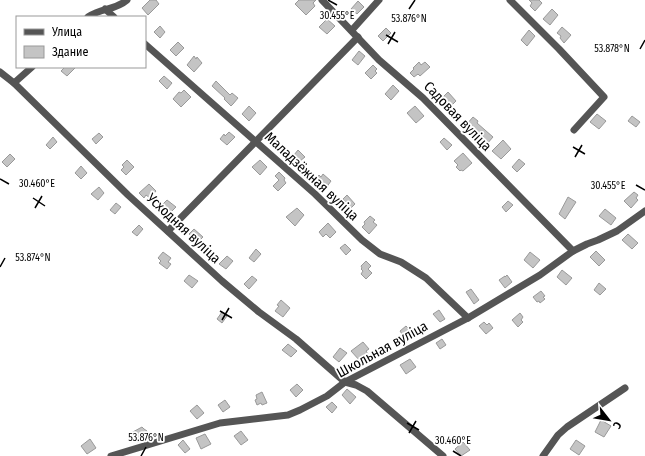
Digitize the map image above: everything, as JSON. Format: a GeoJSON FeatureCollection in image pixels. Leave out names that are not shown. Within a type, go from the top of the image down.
{"type":"FeatureCollection","features":[{"type":"Feature","properties":{"kind":"street"},"geometry":{"type":"LineString","coordinates":[[89,16],[95,12],[117,8],[128,0]]}},
{"type":"Feature","properties":{"kind":"street","name":"Садовая вуліца"},"geometry":{"type":"LineString","coordinates":[[322,0],[379,60],[423,98],[573,251]]}},
{"type":"Feature","properties":{"kind":"street"},"geometry":{"type":"LineString","coordinates":[[352,30],[379,0]]}},
{"type":"Feature","properties":{"kind":"street"},"geometry":{"type":"LineString","coordinates":[[510,0],[560,49],[604,98],[574,130]]}},
{"type":"Feature","properties":{"kind":"street"},"geometry":{"type":"LineString","coordinates":[[106,9],[113,16]]}},
{"type":"Feature","properties":{"kind":"street"},"geometry":{"type":"LineString","coordinates":[[168,231],[358,37]]}},
{"type":"Feature","properties":{"kind":"street","name":"Маладзёжная вуліца"},"geometry":{"type":"LineString","coordinates":[[146,45],[315,194],[374,250],[401,262],[421,274],[468,318]]}},
{"type":"Feature","properties":{"kind":"street"},"geometry":{"type":"LineString","coordinates":[[14,83],[31,68]]}},
{"type":"Feature","properties":{"kind":"street","name":"Усходняя вуліца"},"geometry":{"type":"LineString","coordinates":[[0,72],[14,83],[112,179],[222,281],[259,312],[296,339],[345,382],[356,385],[367,392],[443,456]]}},
{"type":"Feature","properties":{"kind":"street","name":"Школьная вуліца"},"geometry":{"type":"LineString","coordinates":[[111,456],[220,423],[288,414],[300,410],[327,396],[345,382],[468,318],[540,275],[573,251],[617,230],[645,211]]}},
{"type":"Feature","properties":{"kind":"street"},"geometry":{"type":"LineString","coordinates":[[543,456],[558,435],[567,427],[625,388]]}},
{"type":"Feature","properties":{"kind":"building"},"geometry":{"type":"Polygon","coordinates":[[[150,0],[156,0],[159,4],[148,15],[142,8],[150,0]]]}},
{"type":"Feature","properties":{"kind":"building"},"geometry":{"type":"Polygon","coordinates":[[[299,0],[316,0],[313,3],[315,6],[306,15],[295,4],[299,0]]]}},
{"type":"Feature","properties":{"kind":"building"},"geometry":{"type":"Polygon","coordinates":[[[529,0],[539,0],[542,3],[535,11],[530,6],[532,3],[529,0]]]}},
{"type":"Feature","properties":{"kind":"building"},"geometry":{"type":"Polygon","coordinates":[[[358,1],[364,7],[357,14],[351,9],[358,1]]]}},
{"type":"Feature","properties":{"kind":"building"},"geometry":{"type":"Polygon","coordinates":[[[552,9],[558,15],[550,25],[543,19],[552,9]]]}},
{"type":"Feature","properties":{"kind":"building"},"geometry":{"type":"Polygon","coordinates":[[[327,19],[335,26],[327,34],[319,27],[327,19]]]}},
{"type":"Feature","properties":{"kind":"building"},"geometry":{"type":"Polygon","coordinates":[[[160,26],[165,32],[160,38],[154,32],[160,26]]]}},
{"type":"Feature","properties":{"kind":"building"},"geometry":{"type":"Polygon","coordinates":[[[562,27],[571,35],[564,43],[560,38],[561,36],[557,33],[562,27]]]}},
{"type":"Feature","properties":{"kind":"building"},"geometry":{"type":"Polygon","coordinates":[[[386,28],[391,33],[383,41],[378,36],[386,28]]]}},
{"type":"Feature","properties":{"kind":"building"},"geometry":{"type":"Polygon","coordinates":[[[529,30],[535,36],[527,46],[521,40],[529,30]]]}},
{"type":"Feature","properties":{"kind":"building"},"geometry":{"type":"Polygon","coordinates":[[[178,42],[184,48],[176,56],[170,50],[178,42]]]}},
{"type":"Feature","properties":{"kind":"building"},"geometry":{"type":"Polygon","coordinates":[[[359,51],[365,56],[358,65],[352,60],[359,51]]]}},
{"type":"Feature","properties":{"kind":"building"},"geometry":{"type":"Polygon","coordinates":[[[194,56],[196,59],[197,57],[202,63],[194,72],[187,65],[194,56]]]}},
{"type":"Feature","properties":{"kind":"building"},"geometry":{"type":"Polygon","coordinates":[[[419,62],[421,65],[425,62],[430,67],[420,76],[418,74],[414,77],[410,73],[419,62]]]}},
{"type":"Feature","properties":{"kind":"building"},"geometry":{"type":"Polygon","coordinates":[[[373,65],[377,69],[375,71],[377,73],[371,79],[365,73],[373,65]]]}},
{"type":"Feature","properties":{"kind":"building"},"geometry":{"type":"Polygon","coordinates":[[[64,68],[75,68],[67,76],[61,71],[64,68]]]}},
{"type":"Feature","properties":{"kind":"building"},"geometry":{"type":"Polygon","coordinates":[[[164,76],[172,83],[167,89],[159,81],[164,76]]]}},
{"type":"Feature","properties":{"kind":"building"},"geometry":{"type":"Polygon","coordinates":[[[216,81],[230,95],[232,93],[238,98],[231,106],[212,86],[216,81]]]}},
{"type":"Feature","properties":{"kind":"building"},"geometry":{"type":"Polygon","coordinates":[[[393,85],[399,91],[391,100],[385,94],[393,85]]]}},
{"type":"Feature","properties":{"kind":"building"},"geometry":{"type":"Polygon","coordinates":[[[184,90],[191,97],[181,107],[173,99],[179,92],[181,93],[184,90]]]}},
{"type":"Feature","properties":{"kind":"building"},"geometry":{"type":"Polygon","coordinates":[[[448,92],[456,101],[450,107],[442,98],[448,92]]]}},
{"type":"Feature","properties":{"kind":"building"},"geometry":{"type":"Polygon","coordinates":[[[249,106],[256,113],[249,121],[242,114],[249,106]]]}},
{"type":"Feature","properties":{"kind":"building"},"geometry":{"type":"Polygon","coordinates":[[[415,106],[424,116],[416,123],[407,113],[415,106]]]}},
{"type":"Feature","properties":{"kind":"building"},"geometry":{"type":"Polygon","coordinates":[[[597,114],[606,121],[599,129],[590,122],[597,114]]]}},
{"type":"Feature","properties":{"kind":"building"},"geometry":{"type":"Polygon","coordinates":[[[632,116],[640,122],[636,127],[628,121],[632,116]]]}},
{"type":"Feature","properties":{"kind":"building"},"geometry":{"type":"Polygon","coordinates":[[[473,117],[478,121],[477,123],[493,137],[486,145],[481,140],[484,137],[476,130],[474,132],[466,125],[473,117]]]}},
{"type":"Feature","properties":{"kind":"building"},"geometry":{"type":"Polygon","coordinates":[[[229,132],[235,137],[227,145],[220,139],[224,134],[225,136],[229,132]]]}},
{"type":"Feature","properties":{"kind":"building"},"geometry":{"type":"Polygon","coordinates":[[[99,133],[103,137],[96,144],[92,139],[99,133]]]}},
{"type":"Feature","properties":{"kind":"building"},"geometry":{"type":"Polygon","coordinates":[[[53,137],[57,142],[50,149],[46,145],[53,137]]]}},
{"type":"Feature","properties":{"kind":"building"},"geometry":{"type":"Polygon","coordinates":[[[444,138],[452,145],[447,150],[440,142],[444,138]]]}},
{"type":"Feature","properties":{"kind":"building"},"geometry":{"type":"Polygon","coordinates":[[[503,140],[511,149],[501,159],[492,151],[503,140]]]}},
{"type":"Feature","properties":{"kind":"building"},"geometry":{"type":"Polygon","coordinates":[[[298,150],[305,157],[300,161],[294,155],[298,150]]]}},
{"type":"Feature","properties":{"kind":"building"},"geometry":{"type":"Polygon","coordinates":[[[463,153],[472,163],[463,171],[460,171],[456,167],[458,165],[454,161],[463,153]]]}},
{"type":"Feature","properties":{"kind":"building"},"geometry":{"type":"Polygon","coordinates":[[[10,154],[15,159],[7,167],[2,162],[10,154]]]}},
{"type":"Feature","properties":{"kind":"building"},"geometry":{"type":"Polygon","coordinates":[[[519,159],[525,164],[517,172],[512,167],[519,159]]]}},
{"type":"Feature","properties":{"kind":"building"},"geometry":{"type":"Polygon","coordinates":[[[127,160],[134,167],[126,175],[121,170],[124,167],[122,165],[127,160]]]}},
{"type":"Feature","properties":{"kind":"building"},"geometry":{"type":"Polygon","coordinates":[[[260,160],[267,167],[260,175],[252,167],[260,160]]]}},
{"type":"Feature","properties":{"kind":"building"},"geometry":{"type":"Polygon","coordinates":[[[81,166],[87,173],[81,179],[75,173],[81,166]]]}},
{"type":"Feature","properties":{"kind":"building"},"geometry":{"type":"Polygon","coordinates":[[[279,172],[285,178],[284,180],[286,183],[278,191],[273,186],[279,180],[275,176],[279,172]]]}},
{"type":"Feature","properties":{"kind":"building"},"geometry":{"type":"Polygon","coordinates":[[[323,174],[331,181],[326,188],[324,186],[321,190],[313,183],[319,175],[321,177],[323,174]]]}},
{"type":"Feature","properties":{"kind":"building"},"geometry":{"type":"Polygon","coordinates":[[[149,184],[156,191],[150,198],[146,195],[144,198],[139,193],[149,184]]]}},
{"type":"Feature","properties":{"kind":"building"},"geometry":{"type":"Polygon","coordinates":[[[99,187],[104,193],[98,200],[91,194],[99,187]]]}},
{"type":"Feature","properties":{"kind":"building"},"geometry":{"type":"Polygon","coordinates":[[[634,192],[638,195],[636,198],[638,200],[631,208],[624,201],[634,192]]]}},
{"type":"Feature","properties":{"kind":"building"},"geometry":{"type":"Polygon","coordinates":[[[347,195],[355,204],[346,213],[341,209],[347,203],[343,199],[347,195]]]}},
{"type":"Feature","properties":{"kind":"building"},"geometry":{"type":"Polygon","coordinates":[[[568,197],[576,202],[565,219],[559,214],[568,197]]]}},
{"type":"Feature","properties":{"kind":"building"},"geometry":{"type":"Polygon","coordinates":[[[167,200],[176,207],[168,215],[160,207],[167,200]]]}},
{"type":"Feature","properties":{"kind":"building"},"geometry":{"type":"Polygon","coordinates":[[[508,201],[513,205],[506,212],[502,207],[508,201]]]}},
{"type":"Feature","properties":{"kind":"building"},"geometry":{"type":"Polygon","coordinates":[[[116,203],[121,207],[115,214],[110,210],[116,203]]]}},
{"type":"Feature","properties":{"kind":"building"},"geometry":{"type":"Polygon","coordinates":[[[297,208],[304,215],[295,226],[286,217],[297,208]]]}},
{"type":"Feature","properties":{"kind":"building"},"geometry":{"type":"Polygon","coordinates":[[[605,209],[616,218],[611,225],[599,216],[605,209]]]}},
{"type":"Feature","properties":{"kind":"building"},"geometry":{"type":"Polygon","coordinates":[[[370,216],[375,220],[373,222],[377,225],[369,234],[362,227],[365,224],[364,222],[370,216]]]}},
{"type":"Feature","properties":{"kind":"building"},"geometry":{"type":"Polygon","coordinates":[[[328,223],[336,232],[330,238],[326,234],[323,237],[319,232],[328,223]]]}},
{"type":"Feature","properties":{"kind":"building"},"geometry":{"type":"Polygon","coordinates":[[[139,225],[143,229],[137,236],[132,232],[139,225]]]}},
{"type":"Feature","properties":{"kind":"building"},"geometry":{"type":"Polygon","coordinates":[[[194,229],[203,237],[198,242],[189,234],[194,229]]]}},
{"type":"Feature","properties":{"kind":"building"},"geometry":{"type":"Polygon","coordinates":[[[628,234],[638,243],[632,249],[622,240],[628,234]]]}},
{"type":"Feature","properties":{"kind":"building"},"geometry":{"type":"Polygon","coordinates":[[[345,244],[351,250],[346,255],[340,248],[345,244]]]}},
{"type":"Feature","properties":{"kind":"building"},"geometry":{"type":"Polygon","coordinates":[[[256,249],[261,254],[254,262],[249,258],[256,249]]]}},
{"type":"Feature","properties":{"kind":"building"},"geometry":{"type":"Polygon","coordinates":[[[596,251],[605,260],[599,266],[590,257],[596,251]]]}},
{"type":"Feature","properties":{"kind":"building"},"geometry":{"type":"Polygon","coordinates":[[[163,252],[171,258],[168,262],[171,264],[167,269],[159,263],[161,261],[158,258],[163,252]]]}},
{"type":"Feature","properties":{"kind":"building"},"geometry":{"type":"Polygon","coordinates":[[[530,252],[540,260],[533,268],[524,260],[530,252]]]}},
{"type":"Feature","properties":{"kind":"building"},"geometry":{"type":"Polygon","coordinates":[[[227,256],[233,261],[226,269],[219,264],[227,256]]]}},
{"type":"Feature","properties":{"kind":"building"},"geometry":{"type":"Polygon","coordinates":[[[366,261],[371,266],[368,269],[372,273],[366,279],[361,274],[363,271],[361,266],[366,261]]]}},
{"type":"Feature","properties":{"kind":"building"},"geometry":{"type":"Polygon","coordinates":[[[562,270],[572,278],[566,285],[557,277],[562,270]]]}},
{"type":"Feature","properties":{"kind":"building"},"geometry":{"type":"Polygon","coordinates":[[[189,275],[198,281],[192,288],[184,281],[189,275]]]}},
{"type":"Feature","properties":{"kind":"building"},"geometry":{"type":"Polygon","coordinates":[[[507,275],[512,282],[505,288],[499,280],[507,275]]]}},
{"type":"Feature","properties":{"kind":"building"},"geometry":{"type":"Polygon","coordinates":[[[252,276],[257,280],[249,289],[244,284],[252,276]]]}},
{"type":"Feature","properties":{"kind":"building"},"geometry":{"type":"Polygon","coordinates":[[[599,283],[606,289],[600,295],[594,290],[599,283]]]}},
{"type":"Feature","properties":{"kind":"building"},"geometry":{"type":"Polygon","coordinates":[[[471,289],[479,300],[474,304],[466,292],[471,289]]]}},
{"type":"Feature","properties":{"kind":"building"},"geometry":{"type":"Polygon","coordinates":[[[541,291],[545,296],[543,297],[545,299],[540,303],[533,297],[541,291]]]}},
{"type":"Feature","properties":{"kind":"building"},"geometry":{"type":"Polygon","coordinates":[[[281,300],[290,308],[283,317],[275,311],[281,300]]]}},
{"type":"Feature","properties":{"kind":"building"},"geometry":{"type":"Polygon","coordinates":[[[439,310],[445,319],[440,322],[433,314],[439,310]]]}},
{"type":"Feature","properties":{"kind":"building"},"geometry":{"type":"Polygon","coordinates":[[[222,312],[227,316],[222,323],[217,319],[222,312]]]}},
{"type":"Feature","properties":{"kind":"building"},"geometry":{"type":"Polygon","coordinates":[[[520,313],[523,317],[521,320],[523,322],[518,327],[512,320],[520,313]]]}},
{"type":"Feature","properties":{"kind":"building"},"geometry":{"type":"Polygon","coordinates":[[[484,322],[487,325],[489,323],[493,328],[486,334],[479,326],[484,322]]]}},
{"type":"Feature","properties":{"kind":"building"},"geometry":{"type":"Polygon","coordinates":[[[406,326],[415,335],[404,344],[399,338],[402,334],[400,331],[406,326]]]}},
{"type":"Feature","properties":{"kind":"building"},"geometry":{"type":"Polygon","coordinates":[[[442,339],[446,345],[440,349],[436,343],[442,339]]]}},
{"type":"Feature","properties":{"kind":"building"},"geometry":{"type":"Polygon","coordinates":[[[363,342],[369,349],[366,351],[368,354],[360,361],[351,351],[363,342]]]}},
{"type":"Feature","properties":{"kind":"building"},"geometry":{"type":"Polygon","coordinates":[[[288,344],[297,351],[291,357],[282,350],[288,344]]]}},
{"type":"Feature","properties":{"kind":"building"},"geometry":{"type":"Polygon","coordinates":[[[340,348],[347,353],[339,362],[333,357],[340,348]]]}},
{"type":"Feature","properties":{"kind":"building"},"geometry":{"type":"Polygon","coordinates":[[[410,359],[416,367],[406,374],[400,365],[410,359]]]}},
{"type":"Feature","properties":{"kind":"building"},"geometry":{"type":"Polygon","coordinates":[[[297,384],[303,390],[296,397],[290,390],[297,384]]]}},
{"type":"Feature","properties":{"kind":"building"},"geometry":{"type":"Polygon","coordinates":[[[347,389],[356,397],[350,404],[342,395],[347,389]]]}},
{"type":"Feature","properties":{"kind":"building"},"geometry":{"type":"Polygon","coordinates":[[[262,392],[267,403],[257,405],[255,400],[257,399],[256,395],[262,392]]]}},
{"type":"Feature","properties":{"kind":"building"},"geometry":{"type":"Polygon","coordinates":[[[225,400],[230,407],[223,412],[218,405],[225,400]]]}},
{"type":"Feature","properties":{"kind":"building"},"geometry":{"type":"Polygon","coordinates":[[[332,402],[337,407],[332,413],[326,407],[332,402]]]}},
{"type":"Feature","properties":{"kind":"building"},"geometry":{"type":"Polygon","coordinates":[[[197,405],[204,413],[197,419],[190,411],[197,405]]]}},
{"type":"Feature","properties":{"kind":"building"},"geometry":{"type":"Polygon","coordinates":[[[601,420],[611,426],[604,437],[595,432],[601,420]]]}},
{"type":"Feature","properties":{"kind":"building"},"geometry":{"type":"Polygon","coordinates":[[[142,427],[147,431],[146,436],[137,442],[131,433],[142,427]]]}},
{"type":"Feature","properties":{"kind":"building"},"geometry":{"type":"Polygon","coordinates":[[[241,431],[248,440],[241,445],[234,436],[241,431]]]}},
{"type":"Feature","properties":{"kind":"building"},"geometry":{"type":"Polygon","coordinates":[[[205,434],[211,444],[201,449],[196,438],[205,434]]]}},
{"type":"Feature","properties":{"kind":"building"},"geometry":{"type":"Polygon","coordinates":[[[90,439],[96,448],[87,454],[81,446],[90,439]]]}},
{"type":"Feature","properties":{"kind":"building"},"geometry":{"type":"Polygon","coordinates":[[[183,440],[190,449],[185,453],[178,445],[183,440]]]}},
{"type":"Feature","properties":{"kind":"building"},"geometry":{"type":"Polygon","coordinates":[[[576,440],[585,446],[579,455],[570,449],[576,440]]]}},
{"type":"Feature","properties":{"kind":"building"},"geometry":{"type":"Polygon","coordinates":[[[463,442],[470,450],[461,456],[455,449],[463,442]]]}}]}
